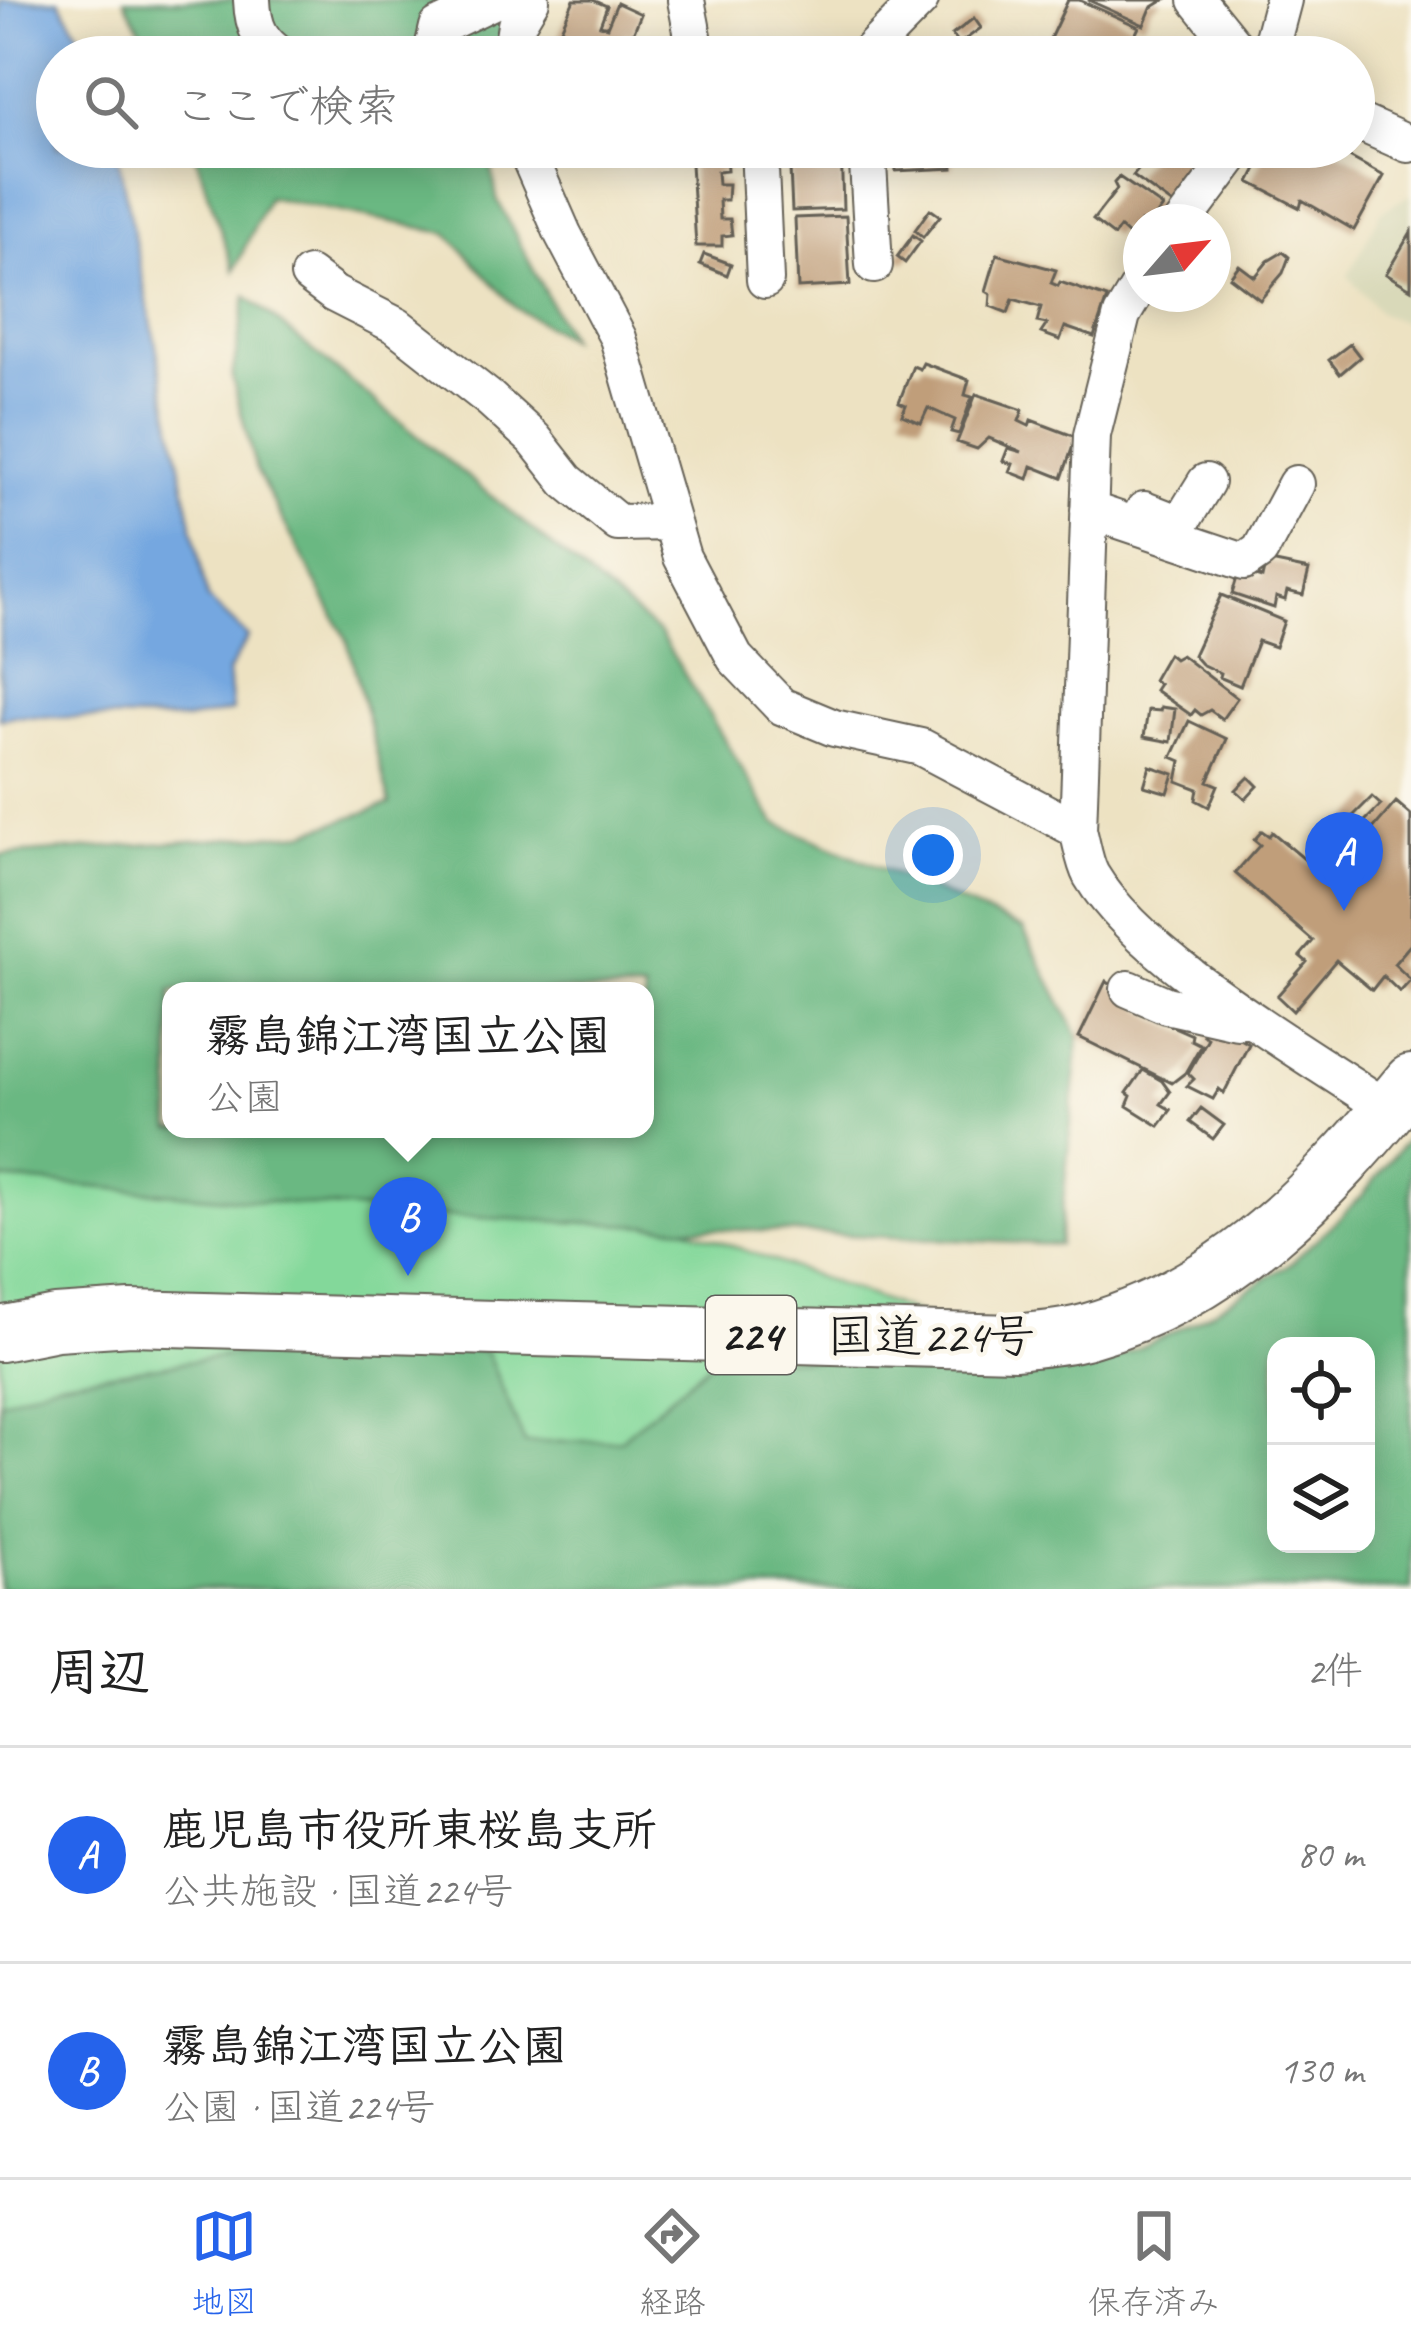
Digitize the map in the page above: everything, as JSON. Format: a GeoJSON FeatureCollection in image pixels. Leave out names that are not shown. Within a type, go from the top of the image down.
{"type":"FeatureCollection","features":[{"type":"Feature","properties":{"kind":"highway","name":"国道224号"},"geometry":{"type":"LineString","coordinates":[[0,1334],[131,1318],[1015,1342],[1084,1332],[1164,1304],[1217,1272],[1307,1202],[1400,1096]]}},
{"type":"Feature","properties":{"kind":"street"},"geometry":{"type":"LineString","coordinates":[[252,0],[260,36]]}},
{"type":"Feature","properties":{"kind":"street"},"geometry":{"type":"LineString","coordinates":[[686,0],[693,36]]}},
{"type":"Feature","properties":{"kind":"street"},"geometry":{"type":"LineString","coordinates":[[885,36],[920,0]]}},
{"type":"Feature","properties":{"kind":"street"},"geometry":{"type":"LineString","coordinates":[[1197,0],[1226,36]]}},
{"type":"Feature","properties":{"kind":"street"},"geometry":{"type":"LineString","coordinates":[[1274,36],[1283,0]]}},
{"type":"Feature","properties":{"kind":"street"},"geometry":{"type":"LineString","coordinates":[[436,36],[438,27],[515,1],[514,36]]}},
{"type":"Feature","properties":{"kind":"street"},"geometry":{"type":"LineString","coordinates":[[1375,129],[1408,144]]}},
{"type":"Feature","properties":{"kind":"street"},"geometry":{"type":"LineString","coordinates":[[534,168],[618,338],[682,556],[735,658],[781,706],[834,728],[921,747],[1078,830]]}},
{"type":"Feature","properties":{"kind":"street"},"geometry":{"type":"LineString","coordinates":[[760,168],[765,280]]}},
{"type":"Feature","properties":{"kind":"street"},"geometry":{"type":"LineString","coordinates":[[868,168],[874,265]]}},
{"type":"Feature","properties":{"kind":"street"},"geometry":{"type":"LineString","coordinates":[[1196,204],[1223,168]]}},
{"type":"Feature","properties":{"kind":"street"},"geometry":{"type":"LineString","coordinates":[[309,274],[334,294],[397,326],[490,399],[534,440],[567,481],[619,523],[671,523]]}},
{"type":"Feature","properties":{"kind":"street"},"geometry":{"type":"LineString","coordinates":[[1124,312],[1092,435],[1078,830],[1090,872],[1128,921],[1196,979],[1252,1017],[1400,1096]]}},
{"type":"Feature","properties":{"kind":"street"},"geometry":{"type":"LineString","coordinates":[[1089,500],[1180,524],[1206,482]]}},
{"type":"Feature","properties":{"kind":"street"},"geometry":{"type":"LineString","coordinates":[[1089,500],[1244,562],[1260,551],[1296,484]]}},
{"type":"Feature","properties":{"kind":"street"},"geometry":{"type":"LineString","coordinates":[[1129,989],[1166,1005],[1237,1021],[1252,1017]]}},
{"type":"Feature","properties":{"kind":"shaded area"},"geometry":{"type":"Polygon","coordinates":[[[1411,194],[1411,326],[1379,312],[1348,276],[1381,212],[1411,194]]]}},
{"type":"Feature","properties":{"kind":"green space"},"geometry":{"type":"Polygon","coordinates":[[[124,0],[515,0],[502,36],[144,36],[124,0]]]}},
{"type":"Feature","properties":{"kind":"green space"},"geometry":{"type":"Polygon","coordinates":[[[200,168],[492,168],[497,199],[569,339],[516,308],[447,233],[268,197],[234,271],[200,168]]]}},
{"type":"Feature","properties":{"kind":"green space"},"geometry":{"type":"Polygon","coordinates":[[[246,296],[660,634],[775,823],[1023,929],[1079,1037],[1059,1245],[423,1215],[0,1179],[0,855],[304,833],[390,804],[347,640],[256,470],[232,378],[246,296]]]}},
{"type":"Feature","properties":{"kind":"green space"},"geometry":{"type":"Polygon","coordinates":[[[0,861],[162,984],[162,1138],[440,1138],[1267,1443],[1267,1553],[1375,1553],[1411,1589],[0,1589],[0,861]]]}},
{"type":"Feature","properties":{"kind":"green space"},"geometry":{"type":"Polygon","coordinates":[[[1411,1134],[1411,1589],[0,1589],[0,1401],[58,1381],[308,1344],[486,1351],[525,1443],[620,1440],[716,1357],[982,1364],[1114,1359],[1194,1322],[1291,1263],[1362,1196],[1411,1134]]]}},
{"type":"Feature","properties":{"kind":"water"},"geometry":{"type":"Polygon","coordinates":[[[0,0],[59,0],[80,36],[36,36],[36,168],[120,168],[207,598],[248,637],[228,672],[232,711],[186,720],[0,719],[0,0]]]}},
{"type":"Feature","properties":{"kind":"building"},"geometry":{"type":"Polygon","coordinates":[[[574,0],[607,6],[600,25],[607,27],[617,3],[641,14],[632,36],[558,36],[574,0]]]}},
{"type":"Feature","properties":{"kind":"building"},"geometry":{"type":"Polygon","coordinates":[[[1068,0],[1079,0],[1139,27],[1135,36],[1051,36],[1068,0]]]}},
{"type":"Feature","properties":{"kind":"building"},"geometry":{"type":"Polygon","coordinates":[[[1088,0],[1164,0],[1151,8],[1144,25],[1088,0]]]}},
{"type":"Feature","properties":{"kind":"building"},"geometry":{"type":"Polygon","coordinates":[[[974,18],[981,28],[970,36],[952,35],[974,18]]]}},
{"type":"Feature","properties":{"kind":"building"},"geometry":{"type":"Polygon","coordinates":[[[691,168],[727,168],[717,172],[718,184],[728,184],[727,200],[719,200],[720,219],[730,219],[732,235],[722,236],[722,246],[696,246],[691,168]]]}},
{"type":"Feature","properties":{"kind":"building"},"geometry":{"type":"Polygon","coordinates":[[[790,168],[842,168],[843,209],[792,211],[790,168]]]}},
{"type":"Feature","properties":{"kind":"building"},"geometry":{"type":"Polygon","coordinates":[[[1140,168],[1204,168],[1180,204],[1172,204],[1133,176],[1140,168]]]}},
{"type":"Feature","properties":{"kind":"building"},"geometry":{"type":"Polygon","coordinates":[[[1257,168],[1369,168],[1384,176],[1354,230],[1302,200],[1300,208],[1250,182],[1257,168]]]}},
{"type":"Feature","properties":{"kind":"building"},"geometry":{"type":"Polygon","coordinates":[[[1119,177],[1159,204],[1123,204],[1123,231],[1120,228],[1114,236],[1093,220],[1117,189],[1114,183],[1119,177]]]}},
{"type":"Feature","properties":{"kind":"building"},"geometry":{"type":"Polygon","coordinates":[[[930,209],[940,216],[923,237],[915,230],[930,209]]]}},
{"type":"Feature","properties":{"kind":"building"},"geometry":{"type":"Polygon","coordinates":[[[846,216],[850,285],[798,288],[795,218],[846,216]]]}},
{"type":"Feature","properties":{"kind":"building"},"geometry":{"type":"Polygon","coordinates":[[[1411,232],[1411,289],[1386,274],[1411,232]]]}},
{"type":"Feature","properties":{"kind":"building"},"geometry":{"type":"Polygon","coordinates":[[[913,235],[921,241],[905,263],[897,257],[913,235]]]}},
{"type":"Feature","properties":{"kind":"building"},"geometry":{"type":"Polygon","coordinates":[[[1283,252],[1289,257],[1283,273],[1260,300],[1231,278],[1239,265],[1255,277],[1283,252]]]}},
{"type":"Feature","properties":{"kind":"building"},"geometry":{"type":"Polygon","coordinates":[[[704,254],[731,264],[727,275],[700,264],[704,254]]]}},
{"type":"Feature","properties":{"kind":"building"},"geometry":{"type":"Polygon","coordinates":[[[997,254],[1056,270],[1051,283],[1058,286],[1060,282],[1107,298],[1094,337],[1065,327],[1060,340],[1041,333],[1047,324],[1037,322],[1041,307],[1013,299],[1008,313],[990,306],[991,294],[986,291],[997,254]]]}},
{"type":"Feature","properties":{"kind":"building"},"geometry":{"type":"Polygon","coordinates":[[[1350,344],[1360,357],[1340,374],[1329,360],[1350,344]]]}},
{"type":"Feature","properties":{"kind":"building"},"geometry":{"type":"Polygon","coordinates":[[[923,363],[969,380],[965,395],[972,397],[959,434],[951,432],[955,420],[928,408],[921,423],[902,415],[906,405],[899,402],[913,366],[920,369],[923,363]]]}},
{"type":"Feature","properties":{"kind":"building"},"geometry":{"type":"Polygon","coordinates":[[[976,394],[1023,410],[1019,421],[1029,426],[1031,420],[1076,437],[1062,478],[1032,466],[1028,479],[1010,472],[1013,464],[1003,461],[1008,448],[1022,452],[989,438],[977,449],[957,442],[976,394]]]}},
{"type":"Feature","properties":{"kind":"building"},"geometry":{"type":"Polygon","coordinates":[[[1266,561],[1309,570],[1303,595],[1287,591],[1285,600],[1276,597],[1274,608],[1232,594],[1239,571],[1262,578],[1266,561]]]}},
{"type":"Feature","properties":{"kind":"building"},"geometry":{"type":"Polygon","coordinates":[[[1221,595],[1284,621],[1275,647],[1258,641],[1240,686],[1219,677],[1220,673],[1193,655],[1221,595]]]}},
{"type":"Feature","properties":{"kind":"building"},"geometry":{"type":"Polygon","coordinates":[[[1168,654],[1174,659],[1181,655],[1237,698],[1222,719],[1210,710],[1201,715],[1195,710],[1191,715],[1155,690],[1159,684],[1153,680],[1168,654]]]}},
{"type":"Feature","properties":{"kind":"building"},"geometry":{"type":"Polygon","coordinates":[[[1161,707],[1175,709],[1171,742],[1144,737],[1148,710],[1160,711],[1161,707]]]}},
{"type":"Feature","properties":{"kind":"building"},"geometry":{"type":"Polygon","coordinates":[[[1189,721],[1227,739],[1208,781],[1218,785],[1209,807],[1196,800],[1198,789],[1177,781],[1181,761],[1172,757],[1189,721]]]}},
{"type":"Feature","properties":{"kind":"building"},"geometry":{"type":"Polygon","coordinates":[[[1150,766],[1174,774],[1168,793],[1144,786],[1150,766]]]}},
{"type":"Feature","properties":{"kind":"building"},"geometry":{"type":"Polygon","coordinates":[[[1249,777],[1258,786],[1246,799],[1236,790],[1249,777]]]}},
{"type":"Feature","properties":{"kind":"building"},"geometry":{"type":"Polygon","coordinates":[[[1372,797],[1381,805],[1348,838],[1340,829],[1372,797]]]}},
{"type":"Feature","properties":{"kind":"building"},"geometry":{"type":"Polygon","coordinates":[[[1396,802],[1411,815],[1411,944],[1394,964],[1411,980],[1400,992],[1383,976],[1372,990],[1336,960],[1293,1011],[1277,996],[1307,962],[1300,956],[1313,941],[1235,873],[1260,845],[1254,840],[1262,831],[1269,836],[1272,832],[1329,880],[1396,802]]]}},
{"type":"Feature","properties":{"kind":"building"},"geometry":{"type":"Polygon","coordinates":[[[1106,981],[1201,1045],[1185,1073],[1172,1083],[1079,1037],[1106,981]]]}},
{"type":"Feature","properties":{"kind":"building"},"geometry":{"type":"Polygon","coordinates":[[[1213,1023],[1249,1044],[1224,1093],[1219,1089],[1213,1099],[1187,1086],[1194,1079],[1188,1073],[1208,1038],[1203,1035],[1213,1023]]]}},
{"type":"Feature","properties":{"kind":"building"},"geometry":{"type":"Polygon","coordinates":[[[1143,1070],[1170,1092],[1161,1104],[1171,1110],[1159,1126],[1127,1106],[1131,1096],[1127,1093],[1143,1070]]]}},
{"type":"Feature","properties":{"kind":"building"},"geometry":{"type":"Polygon","coordinates":[[[1201,1108],[1224,1125],[1213,1139],[1190,1122],[1201,1108]]]}},
{"type":"Feature","properties":{"kind":"place","name":"鹿児島市役所東桜島支所"},"geometry":{"type":"Point","coordinates":[1344,911]}},
{"type":"Feature","properties":{"kind":"place","name":"霧島錦江湾国立公園"},"geometry":{"type":"Point","coordinates":[408,1276]}}]}
